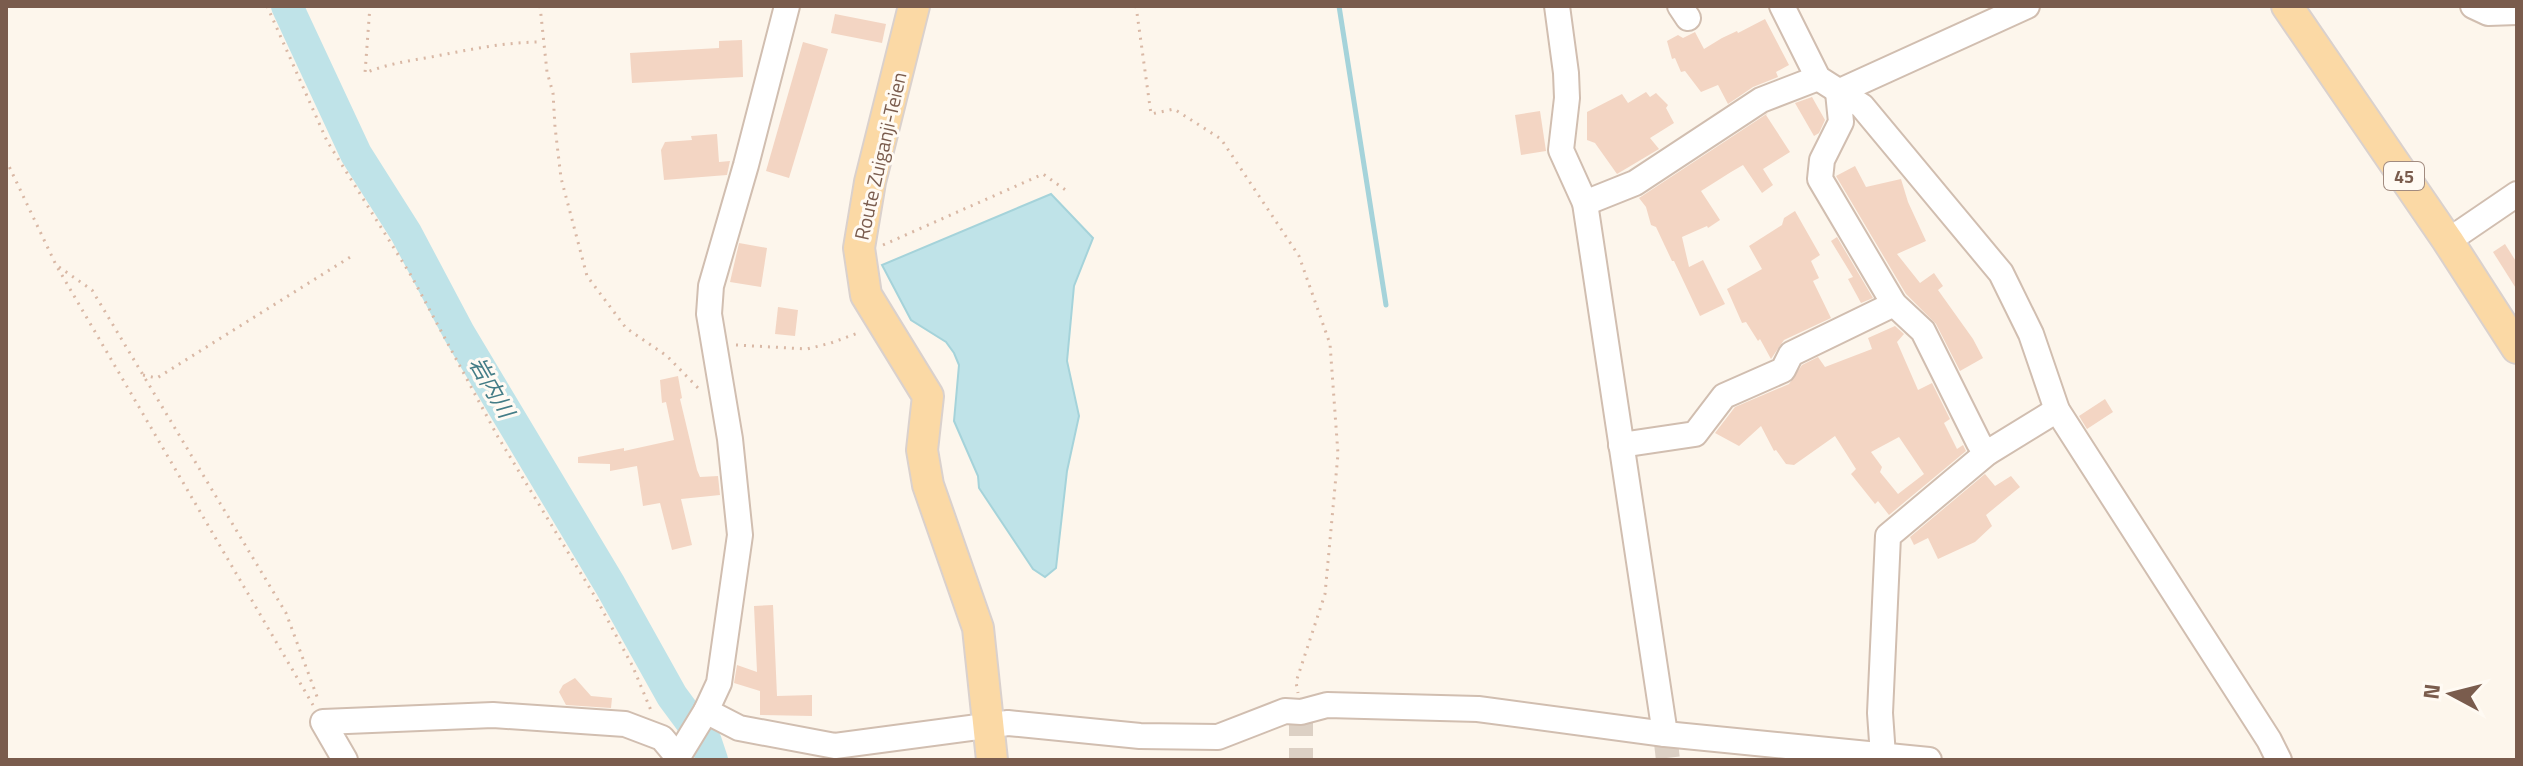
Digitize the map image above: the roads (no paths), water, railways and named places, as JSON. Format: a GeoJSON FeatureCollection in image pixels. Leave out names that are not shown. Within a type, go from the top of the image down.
{"type":"FeatureCollection","features":[{"type":"Feature","properties":{"kind":"main road","name":"Route Zuiganji-Teien"},"geometry":{"type":"LineString","coordinates":[[914,6],[870,182],[859,248],[866,295],[928,396],[922,450],[928,485],[978,628],[992,760]]}},
{"type":"Feature","properties":{"kind":"main road","name":"45"},"geometry":{"type":"LineString","coordinates":[[2288,6],[2517,348]]}},
{"type":"Feature","properties":{"kind":"street"},"geometry":{"type":"LineString","coordinates":[[345,760],[323,722],[493,715],[625,724],[672,751],[706,711],[719,683],[740,535],[730,439],[709,314],[711,286],[787,6]]}},
{"type":"Feature","properties":{"kind":"street"},"geometry":{"type":"LineString","coordinates":[[1557,6],[1567,85],[1561,150],[1585,203],[1665,734]]}},
{"type":"Feature","properties":{"kind":"street"},"geometry":{"type":"LineString","coordinates":[[1782,6],[1828,85],[1841,122],[1822,160],[1820,179],[1894,304],[1923,331],[1979,443],[1987,453]]}},
{"type":"Feature","properties":{"kind":"street"},"geometry":{"type":"LineString","coordinates":[[1585,203],[1635,183],[1761,100],[1828,85],[2027,6]]}},
{"type":"Feature","properties":{"kind":"street"},"geometry":{"type":"LineString","coordinates":[[2473,6],[2488,13],[2517,12]]}},
{"type":"Feature","properties":{"kind":"street"},"geometry":{"type":"LineString","coordinates":[[1828,85],[1862,106],[2001,273],[2031,334],[2057,410],[2279,760]]}},
{"type":"Feature","properties":{"kind":"street"},"geometry":{"type":"LineString","coordinates":[[2448,241],[2517,194]]}},
{"type":"Feature","properties":{"kind":"street"},"geometry":{"type":"LineString","coordinates":[[1621,445],[1695,434],[1724,396],[1783,370],[1791,354],[1894,304]]}},
{"type":"Feature","properties":{"kind":"street"},"geometry":{"type":"LineString","coordinates":[[1883,756],[1880,713],[1888,536],[1987,453],[2057,410]]}},
{"type":"Feature","properties":{"kind":"street"},"geometry":{"type":"LineString","coordinates":[[706,711],[739,728],[835,746],[987,724],[1008,723],[1140,736],[1218,737],[1285,711],[1301,712],[1327,705],[1478,709],[1665,734],[1929,760]]}},
{"type":"Feature","properties":{"kind":"water"},"geometry":{"type":"Polygon","coordinates":[[[1051,194],[1093,238],[1074,286],[1067,361],[1079,416],[1067,471],[1056,568],[1045,577],[1033,569],[979,488],[978,476],[954,421],[959,365],[954,353],[946,342],[911,320],[882,265],[1051,194]]]}},
{"type":"Feature","properties":{"kind":"waterway","name":"岩内川"},"geometry":{"type":"LineString","coordinates":[[287,6],[356,154],[406,233],[459,333],[610,585],[672,696],[706,742],[712,760]]}},
{"type":"Feature","properties":{"kind":"waterway"},"geometry":{"type":"LineString","coordinates":[[1339,6],[1386,305]]}},
{"type":"Feature","properties":{"kind":"tunnel"},"geometry":{"type":"LineString","coordinates":[[1301,712],[1301,760]]}},
{"type":"Feature","properties":{"kind":"tunnel"},"geometry":{"type":"LineString","coordinates":[[1665,734],[1668,760]]}}]}
